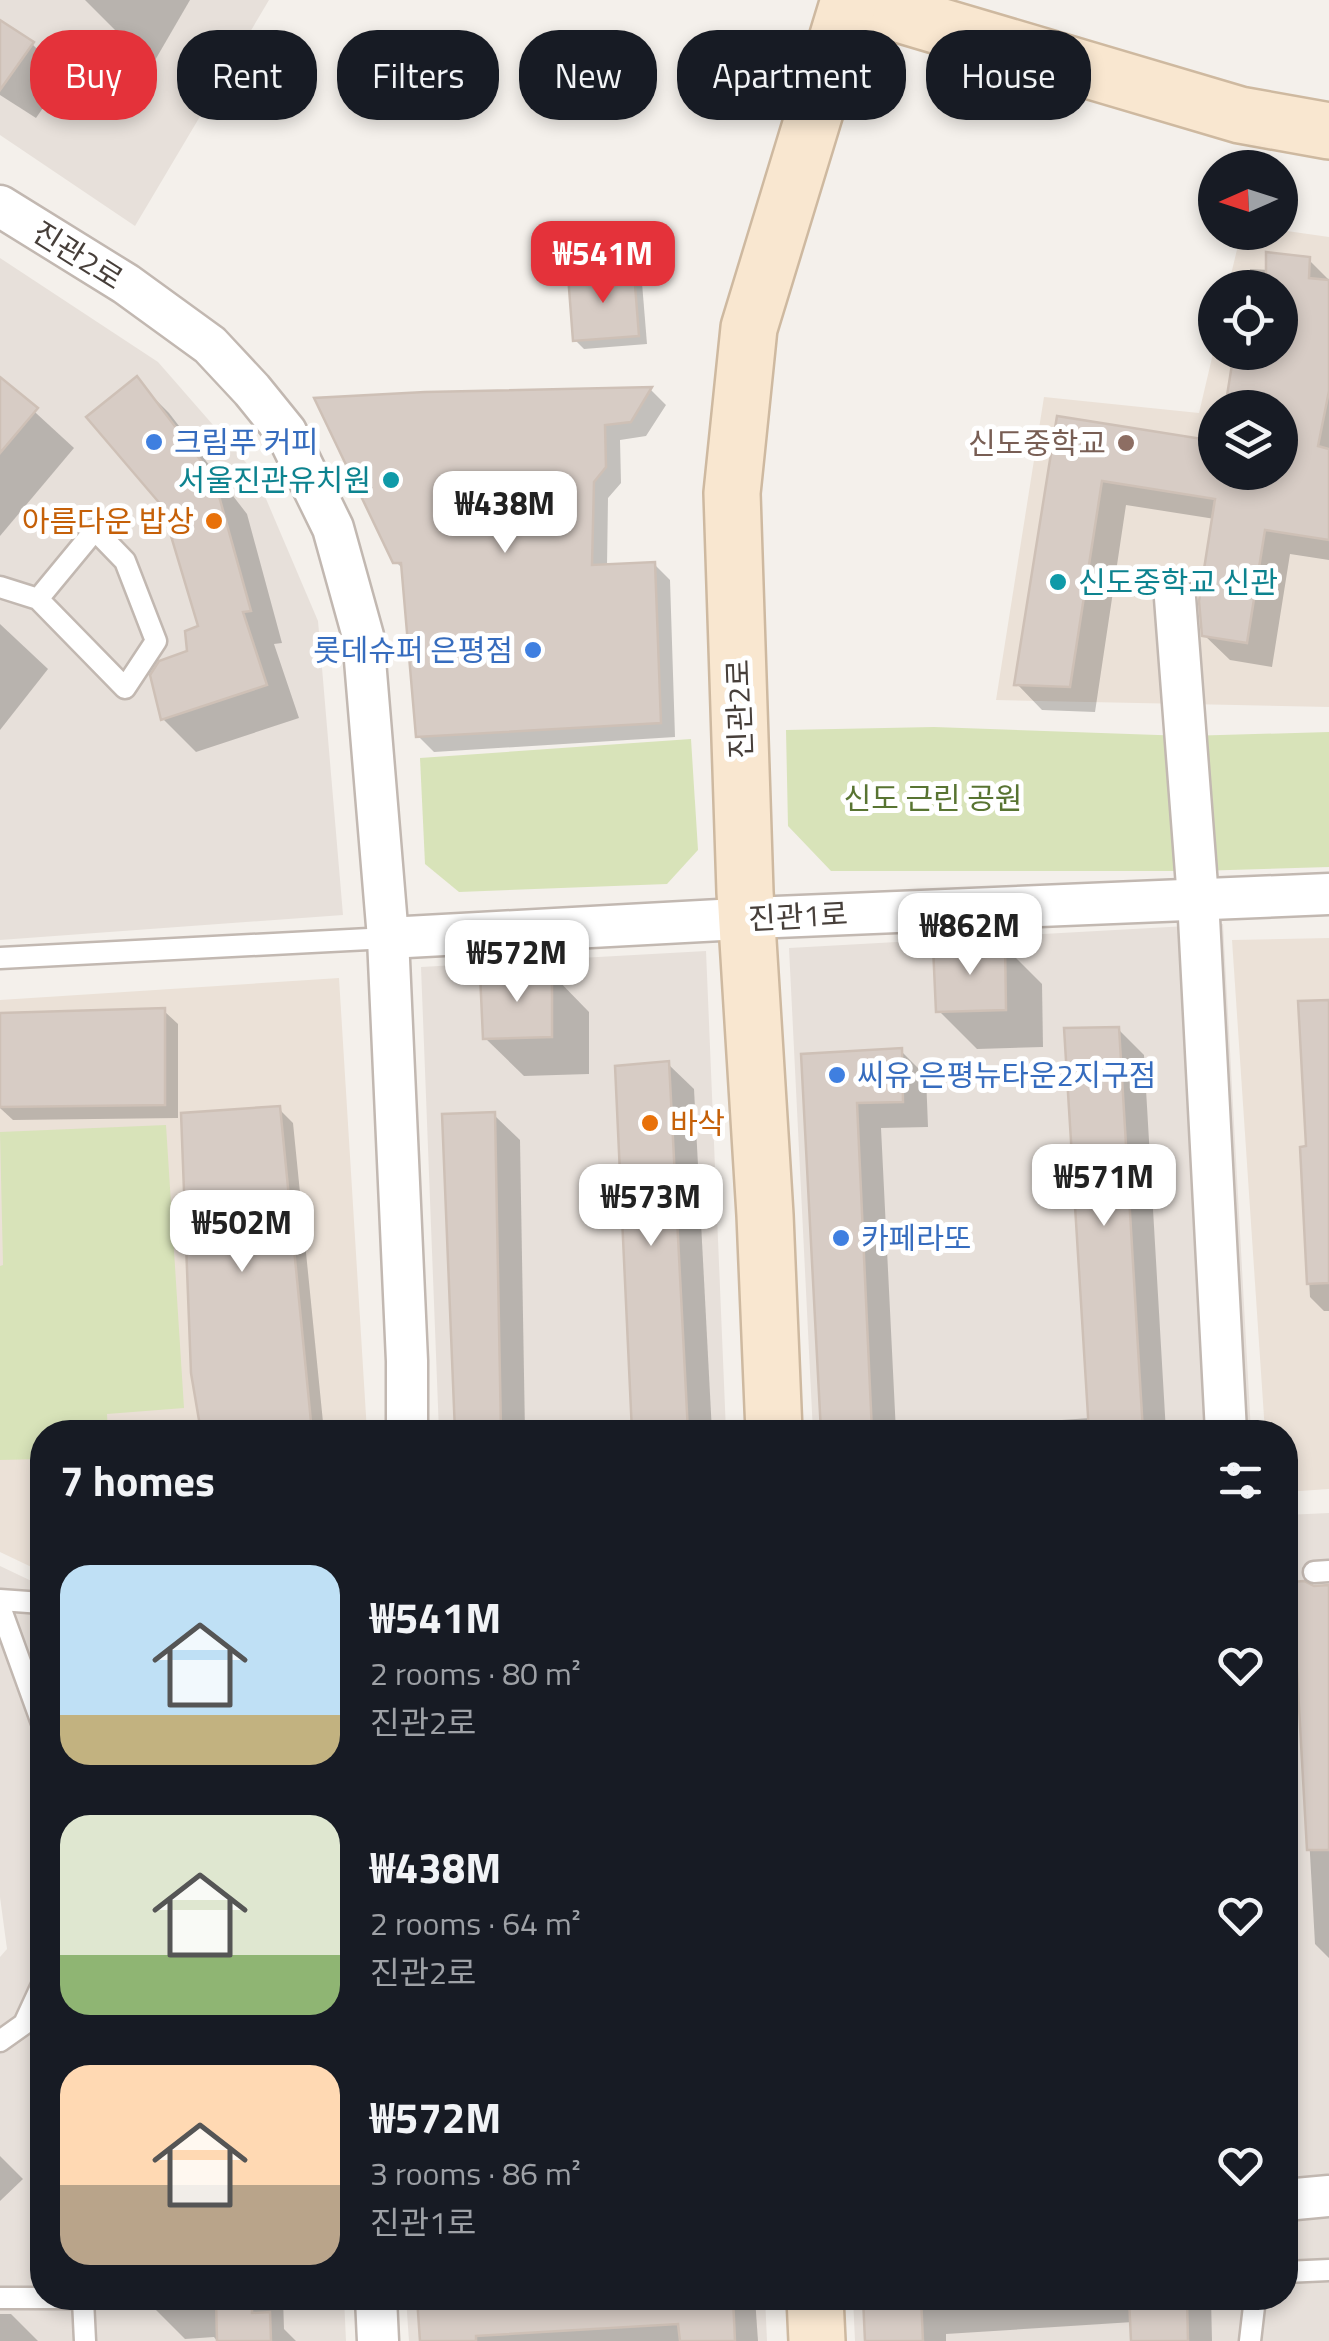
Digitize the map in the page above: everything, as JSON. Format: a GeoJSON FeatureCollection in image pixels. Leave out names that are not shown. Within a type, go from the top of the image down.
{"type":"FeatureCollection","features":[{"type":"Feature","properties":{"kind":"street"},"geometry":{"type":"LineString","coordinates":[[850,0],[1240,116],[1329,132]]}},
{"type":"Feature","properties":{"kind":"street","name":"진관2로"},"geometry":{"type":"LineString","coordinates":[[773,1420],[746,919],[732,494],[750,328],[850,0]]}},
{"type":"Feature","properties":{"kind":"street","name":"진관2로"},"geometry":{"type":"LineString","coordinates":[[2,212],[126,284],[210,345],[286,432],[333,528],[363,636],[388,938],[408,1420]]}},
{"type":"Feature","properties":{"kind":"street"},"geometry":{"type":"LineString","coordinates":[[1174,598],[1198,898],[1225,1420]]}},
{"type":"Feature","properties":{"kind":"street","name":"진관1로"},"geometry":{"type":"LineString","coordinates":[[388,938],[1329,894]]}},
{"type":"Feature","properties":{"kind":"street"},"geometry":{"type":"LineString","coordinates":[[1298,2199],[1329,2196]]}},
{"type":"Feature","properties":{"kind":"street"},"geometry":{"type":"LineString","coordinates":[[377,2310],[378,2341]]}},
{"type":"Feature","properties":{"kind":"street"},"geometry":{"type":"LineString","coordinates":[[816,2310],[817,2341]]}},
{"type":"Feature","properties":{"kind":"lane"},"geometry":{"type":"LineString","coordinates":[[0,587],[38,599],[126,688],[156,641],[125,561],[95,530],[38,599]]}},
{"type":"Feature","properties":{"kind":"lane"},"geometry":{"type":"LineString","coordinates":[[0,958],[388,938]]}},
{"type":"Feature","properties":{"kind":"lane"},"geometry":{"type":"LineString","coordinates":[[30,1603],[0,1604],[30,1689]]}},
{"type":"Feature","properties":{"kind":"lane"},"geometry":{"type":"LineString","coordinates":[[0,2041],[24,2024],[30,2011]]}},
{"type":"Feature","properties":{"kind":"lane"},"geometry":{"type":"LineString","coordinates":[[1298,2271],[1329,2270]]}},
{"type":"Feature","properties":{"kind":"lane"},"geometry":{"type":"LineString","coordinates":[[0,2298],[30,2298]]}},
{"type":"Feature","properties":{"kind":"lane"},"geometry":{"type":"LineString","coordinates":[[84,2310],[85,2341]]}},
{"type":"Feature","properties":{"kind":"lane"},"geometry":{"type":"LineString","coordinates":[[1250,2341],[1254,2310]]}},
{"type":"Feature","properties":{"kind":"shaded area"},"geometry":{"type":"Polygon","coordinates":[[[0,0],[269,0],[251,30],[177,30],[177,120],[198,120],[135,226],[0,135],[0,0]]]}},
{"type":"Feature","properties":{"kind":"shaded area","name":"신도중학교"},"geometry":{"type":"Polygon","coordinates":[[[1298,233],[1329,237],[1329,707],[996,700],[1044,397],[1198,413],[1198,490],[1298,490],[1298,390],[1204,390],[1209,370],[1298,370],[1298,270],[1232,270],[1237,250],[1298,250],[1298,233]]]}},
{"type":"Feature","properties":{"kind":"shaded area"},"geometry":{"type":"Polygon","coordinates":[[[0,258],[158,362],[255,473],[318,621],[343,915],[0,940],[0,258]]]}},
{"type":"Feature","properties":{"kind":"shaded area"},"geometry":{"type":"Polygon","coordinates":[[[1223,924],[1250,1420],[812,1420],[789,948],[1223,924]]]}},
{"type":"Feature","properties":{"kind":"shaded area"},"geometry":{"type":"Polygon","coordinates":[[[1329,938],[1329,1489],[1298,1491],[1298,1420],[1264,1420],[1232,940],[1329,938]]]}},
{"type":"Feature","properties":{"kind":"shaded area"},"geometry":{"type":"Polygon","coordinates":[[[706,951],[726,1420],[439,1420],[421,967],[706,951]]]}},
{"type":"Feature","properties":{"kind":"shaded area"},"geometry":{"type":"Polygon","coordinates":[[[339,978],[366,1420],[30,1420],[30,1566],[0,1552],[0,1000],[339,978]]]}},
{"type":"Feature","properties":{"kind":"shaded area"},"geometry":{"type":"Polygon","coordinates":[[[1329,1513],[1329,2341],[855,2341],[854,2310],[1298,2310],[1298,1514],[1329,1513]]]}},
{"type":"Feature","properties":{"kind":"shaded area"},"geometry":{"type":"Polygon","coordinates":[[[0,1566],[30,1580],[30,2310],[345,2310],[346,2341],[0,2341],[0,1957],[7,1949],[0,1897],[0,1566]]]}},
{"type":"Feature","properties":{"kind":"shaded area"},"geometry":{"type":"Polygon","coordinates":[[[407,2310],[766,2310],[767,2341],[409,2341],[407,2310]]]}},
{"type":"Feature","properties":{"kind":"green space","name":"신도 근린 공원"},"geometry":{"type":"Polygon","coordinates":[[[934,727],[1186,736],[1329,732],[1329,867],[831,871],[788,826],[786,730],[934,727]]]}},
{"type":"Feature","properties":{"kind":"green space"},"geometry":{"type":"Polygon","coordinates":[[[691,739],[698,850],[667,884],[459,892],[425,864],[420,758],[691,739]]]}},
{"type":"Feature","properties":{"kind":"green space"},"geometry":{"type":"Polygon","coordinates":[[[166,1125],[184,1408],[107,1414],[107,1420],[30,1420],[30,1459],[0,1460],[0,1132],[166,1125]]]}},
{"type":"Feature","properties":{"kind":"building"},"geometry":{"type":"Polygon","coordinates":[[[0,20],[30,39],[30,48],[0,90],[0,20]]]}},
{"type":"Feature","properties":{"kind":"building","name":"신도중학교 신관"},"geometry":{"type":"Polygon","coordinates":[[[1266,252],[1310,257],[1309,278],[1329,280],[1329,391],[1318,446],[1329,449],[1329,540],[1265,530],[1247,643],[1202,636],[1199,601],[1215,499],[1102,481],[1070,687],[1014,685],[1057,416],[1198,438],[1198,490],[1298,490],[1298,390],[1228,390],[1231,370],[1298,370],[1298,270],[1266,270],[1266,252]]]}},
{"type":"Feature","properties":{"kind":"building"},"geometry":{"type":"Polygon","coordinates":[[[634,272],[639,336],[573,341],[568,275],[634,272]]]}},
{"type":"Feature","properties":{"kind":"building"},"geometry":{"type":"Polygon","coordinates":[[[137,376],[214,478],[251,611],[243,612],[267,685],[161,720],[150,675],[159,661],[187,651],[185,631],[198,626],[162,506],[86,417],[137,376]]]}},
{"type":"Feature","properties":{"kind":"building"},"geometry":{"type":"Polygon","coordinates":[[[0,377],[38,408],[0,453],[0,377]]]}},
{"type":"Feature","properties":{"kind":"building"},"geometry":{"type":"Polygon","coordinates":[[[652,387],[631,422],[605,425],[606,467],[594,482],[592,565],[655,562],[661,723],[416,737],[401,563],[393,563],[314,398],[652,387]]]}},
{"type":"Feature","properties":{"kind":"building"},"geometry":{"type":"Polygon","coordinates":[[[1005,943],[1006,1010],[936,1012],[933,946],[1005,943]]]}},
{"type":"Feature","properties":{"kind":"building"},"geometry":{"type":"Polygon","coordinates":[[[552,971],[552,1037],[483,1039],[480,973],[552,971]]]}},
{"type":"Feature","properties":{"kind":"building"},"geometry":{"type":"Polygon","coordinates":[[[1329,1000],[1329,1283],[1307,1284],[1300,1147],[1306,1146],[1298,1001],[1329,1000]]]}},
{"type":"Feature","properties":{"kind":"building"},"geometry":{"type":"Polygon","coordinates":[[[165,1008],[165,1105],[0,1107],[0,1013],[165,1008]]]}},
{"type":"Feature","properties":{"kind":"building"},"geometry":{"type":"Polygon","coordinates":[[[1119,1027],[1142,1420],[1088,1420],[1064,1028],[1119,1027]]]}},
{"type":"Feature","properties":{"kind":"building"},"geometry":{"type":"Polygon","coordinates":[[[902,1048],[903,1102],[857,1103],[871,1420],[820,1420],[801,1054],[902,1048]]]}},
{"type":"Feature","properties":{"kind":"building"},"geometry":{"type":"Polygon","coordinates":[[[669,1061],[687,1420],[631,1420],[615,1066],[669,1061]]]}},
{"type":"Feature","properties":{"kind":"building"},"geometry":{"type":"Polygon","coordinates":[[[280,1106],[311,1420],[199,1420],[191,1373],[181,1113],[280,1106]]]}},
{"type":"Feature","properties":{"kind":"building"},"geometry":{"type":"Polygon","coordinates":[[[495,1112],[501,1420],[455,1420],[442,1114],[495,1112]]]}},
{"type":"Feature","properties":{"kind":"building"},"geometry":{"type":"Polygon","coordinates":[[[1298,1582],[1329,1585],[1329,1850],[1307,1850],[1298,1689],[1298,1582]]]}},
{"type":"Feature","properties":{"kind":"building"},"geometry":{"type":"Polygon","coordinates":[[[216,2310],[270,2312],[271,2341],[217,2341],[216,2310]]]}},
{"type":"Feature","properties":{"kind":"building"},"geometry":{"type":"Polygon","coordinates":[[[418,2310],[734,2310],[735,2341],[680,2341],[678,2324],[476,2336],[476,2341],[420,2341],[418,2310]]]}},
{"type":"Feature","properties":{"kind":"building"},"geometry":{"type":"Polygon","coordinates":[[[864,2310],[922,2310],[923,2341],[865,2341],[864,2310]]]}},
{"type":"Feature","properties":{"kind":"building"},"geometry":{"type":"Polygon","coordinates":[[[1130,2310],[1187,2310],[1188,2341],[1131,2341],[1130,2310]]]}},
{"type":"Feature","properties":{"kind":"place","name":"크림푸 커피"},"geometry":{"type":"Point","coordinates":[154,442]}},
{"type":"Feature","properties":{"kind":"place","name":"신도중학교"},"geometry":{"type":"Point","coordinates":[1126,443]}},
{"type":"Feature","properties":{"kind":"place","name":"서울진관유치원"},"geometry":{"type":"Point","coordinates":[391,480]}},
{"type":"Feature","properties":{"kind":"place","name":"아름다운 밥상"},"geometry":{"type":"Point","coordinates":[214,521]}},
{"type":"Feature","properties":{"kind":"place","name":"신도중학교 신관"},"geometry":{"type":"Point","coordinates":[1058,582]}},
{"type":"Feature","properties":{"kind":"place","name":"롯데슈퍼 은평점"},"geometry":{"type":"Point","coordinates":[533,650]}},
{"type":"Feature","properties":{"kind":"place","name":"씨유 은평뉴타운2지구점"},"geometry":{"type":"Point","coordinates":[837,1075]}},
{"type":"Feature","properties":{"kind":"place","name":"바삭"},"geometry":{"type":"Point","coordinates":[650,1123]}},
{"type":"Feature","properties":{"kind":"place","name":"카페라또"},"geometry":{"type":"Point","coordinates":[841,1238]}}]}
